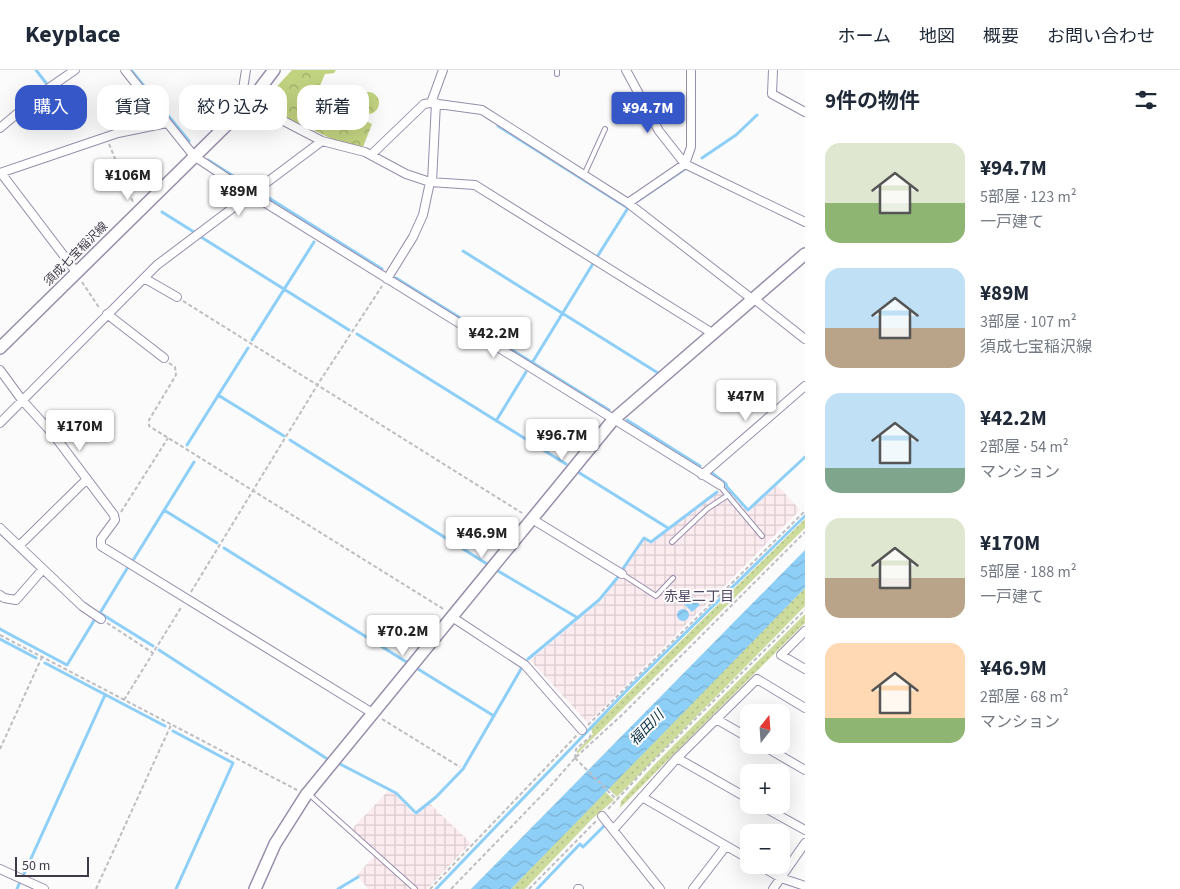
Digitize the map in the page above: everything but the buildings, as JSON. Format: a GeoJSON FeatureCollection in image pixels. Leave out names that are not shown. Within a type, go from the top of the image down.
{"type":"FeatureCollection","features":[{"type":"Feature","properties":{"kind":"street"},"geometry":{"type":"LineString","coordinates":[[0,128],[43,92],[75,70]]}},
{"type":"Feature","properties":{"kind":"street"},"geometry":{"type":"LineString","coordinates":[[124,70],[136,85]]}},
{"type":"Feature","properties":{"kind":"street"},"geometry":{"type":"LineString","coordinates":[[244,85],[246,70]]}},
{"type":"Feature","properties":{"kind":"street","name":"須成七宝稲沢線"},"geometry":{"type":"LineString","coordinates":[[263,85],[274,70]]}},
{"type":"Feature","properties":{"kind":"street"},"geometry":{"type":"LineString","coordinates":[[387,279],[413,237],[423,215],[431,182],[433,103],[443,70]]}},
{"type":"Feature","properties":{"kind":"street"},"geometry":{"type":"LineString","coordinates":[[626,70],[659,131],[685,164],[805,222]]}},
{"type":"Feature","properties":{"kind":"street"},"geometry":{"type":"LineString","coordinates":[[628,203],[685,164],[690,147],[691,70]]}},
{"type":"Feature","properties":{"kind":"street"},"geometry":{"type":"LineString","coordinates":[[773,70],[772,94],[805,112]]}},
{"type":"Feature","properties":{"kind":"street"},"geometry":{"type":"LineString","coordinates":[[371,155],[424,104],[433,103],[482,110],[628,203],[805,339]]}},
{"type":"Feature","properties":{"kind":"street"},"geometry":{"type":"LineString","coordinates":[[287,121],[322,141],[371,155],[406,174],[431,182],[475,185],[712,333]]}},
{"type":"Feature","properties":{"kind":"street"},"geometry":{"type":"LineString","coordinates":[[169,125],[194,156],[251,194],[720,485]]}},
{"type":"Feature","properties":{"kind":"street"},"geometry":{"type":"LineString","coordinates":[[76,273],[0,173],[106,138],[139,130]]}},
{"type":"Feature","properties":{"kind":"street","name":"須成七宝稲沢線"},"geometry":{"type":"LineString","coordinates":[[0,348],[221,130]]}},
{"type":"Feature","properties":{"kind":"street"},"geometry":{"type":"LineString","coordinates":[[0,423],[157,265],[322,141]]}},
{"type":"Feature","properties":{"kind":"street"},"geometry":{"type":"LineString","coordinates":[[255,889],[275,844],[307,794],[613,420],[805,254]]}},
{"type":"Feature","properties":{"kind":"street"},"geometry":{"type":"LineString","coordinates":[[144,278],[177,297]]}},
{"type":"Feature","properties":{"kind":"street"},"geometry":{"type":"LineString","coordinates":[[106,315],[164,358]]}},
{"type":"Feature","properties":{"kind":"street"},"geometry":{"type":"LineString","coordinates":[[0,370],[22,400],[52,434],[114,516],[115,520],[100,539],[101,546],[374,714]]}},
{"type":"Feature","properties":{"kind":"street"},"geometry":{"type":"LineString","coordinates":[[702,475],[805,386]]}},
{"type":"Feature","properties":{"kind":"street"},"geometry":{"type":"LineString","coordinates":[[19,546],[86,480]]}},
{"type":"Feature","properties":{"kind":"street"},"geometry":{"type":"LineString","coordinates":[[532,519],[622,574]]}},
{"type":"Feature","properties":{"kind":"street"},"geometry":{"type":"LineString","coordinates":[[0,528],[82,606],[101,619]]}},
{"type":"Feature","properties":{"kind":"street"},"geometry":{"type":"LineString","coordinates":[[0,595],[4,598],[16,600],[43,569]]}},
{"type":"Feature","properties":{"kind":"street"},"geometry":{"type":"LineString","coordinates":[[452,616],[525,665],[586,731]]}},
{"type":"Feature","properties":{"kind":"street"},"geometry":{"type":"LineString","coordinates":[[805,631],[781,655],[805,669]]}},
{"type":"Feature","properties":{"kind":"street"},"geometry":{"type":"LineString","coordinates":[[613,830],[677,758],[757,679],[805,708]]}},
{"type":"Feature","properties":{"kind":"street"},"geometry":{"type":"LineString","coordinates":[[716,719],[740,733]]}},
{"type":"Feature","properties":{"kind":"street"},"geometry":{"type":"LineString","coordinates":[[777,754],[805,770]]}},
{"type":"Feature","properties":{"kind":"street"},"geometry":{"type":"LineString","coordinates":[[677,758],[740,793]]}},
{"type":"Feature","properties":{"kind":"street"},"geometry":{"type":"LineString","coordinates":[[642,798],[740,854]]}},
{"type":"Feature","properties":{"kind":"street"},"geometry":{"type":"LineString","coordinates":[[776,814],[805,830]]}},
{"type":"Feature","properties":{"kind":"street"},"geometry":{"type":"LineString","coordinates":[[602,816],[660,889]]}},
{"type":"Feature","properties":{"kind":"street"},"geometry":{"type":"LineString","coordinates":[[773,889],[805,843]]}},
{"type":"Feature","properties":{"kind":"street"},"geometry":{"type":"LineString","coordinates":[[693,889],[726,846]]}},
{"type":"Feature","properties":{"kind":"street"},"geometry":{"type":"LineString","coordinates":[[0,869],[44,889]]}},
{"type":"Feature","properties":{"kind":"street"},"geometry":{"type":"LineString","coordinates":[[774,874],[805,886]]}},
{"type":"Feature","properties":{"kind":"lane"},"geometry":{"type":"LineString","coordinates":[[584,175],[605,129]]}},
{"type":"Feature","properties":{"kind":"lane"},"geometry":{"type":"LineString","coordinates":[[720,485],[762,536]]}},
{"type":"Feature","properties":{"kind":"lane"},"geometry":{"type":"LineString","coordinates":[[672,542],[708,509],[728,495]]}},
{"type":"Feature","properties":{"kind":"lane"},"geometry":{"type":"LineString","coordinates":[[622,574],[656,596],[673,578]]}},
{"type":"Feature","properties":{"kind":"lane"},"geometry":{"type":"LineString","coordinates":[[307,794],[415,889]]}},
{"type":"Feature","properties":{"kind":"path"},"geometry":{"type":"LineString","coordinates":[[106,138],[132,200],[139,209]]}},
{"type":"Feature","properties":{"kind":"path"},"geometry":{"type":"LineString","coordinates":[[76,273],[106,315]]}},
{"type":"Feature","properties":{"kind":"path"},"geometry":{"type":"LineString","coordinates":[[124,700],[254,492],[318,384],[387,279]]}},
{"type":"Feature","properties":{"kind":"path"},"geometry":{"type":"LineString","coordinates":[[177,297],[532,519]]}},
{"type":"Feature","properties":{"kind":"path"},"geometry":{"type":"LineString","coordinates":[[164,358],[175,367],[176,375],[148,420],[149,426],[452,616]]}},
{"type":"Feature","properties":{"kind":"path"},"geometry":{"type":"LineString","coordinates":[[115,520],[168,438]]}},
{"type":"Feature","properties":{"kind":"path"},"geometry":{"type":"LineString","coordinates":[[430,889],[805,511]]}},
{"type":"Feature","properties":{"kind":"path"},"geometry":{"type":"LineString","coordinates":[[451,889],[576,759],[805,532]]}},
{"type":"Feature","properties":{"kind":"path"},"geometry":{"type":"LineString","coordinates":[[529,889],[602,816],[649,765],[805,610]]}},
{"type":"Feature","properties":{"kind":"path"},"geometry":{"type":"LineString","coordinates":[[101,619],[153,653]]}},
{"type":"Feature","properties":{"kind":"path"},"geometry":{"type":"LineString","coordinates":[[0,635],[307,794]]}},
{"type":"Feature","properties":{"kind":"path"},"geometry":{"type":"LineString","coordinates":[[0,749],[42,657]]}},
{"type":"Feature","properties":{"kind":"path"},"geometry":{"type":"LineString","coordinates":[[374,714],[460,767]]}},
{"type":"Feature","properties":{"kind":"path"},"geometry":{"type":"LineString","coordinates":[[96,889],[171,725]]}},
{"type":"Feature","properties":{"kind":"path"},"geometry":{"type":"LineString","coordinates":[[586,731],[590,737],[576,749],[576,759],[616,799]]}},
{"type":"Feature","properties":{"kind":"shaded area"},"geometry":{"type":"Polygon","coordinates":[[[777,485],[800,510],[588,723],[530,660],[602,600],[645,539],[652,543],[712,495],[726,488],[748,512],[777,485]]]}},
{"type":"Feature","properties":{"kind":"shaded area"},"geometry":{"type":"Polygon","coordinates":[[[388,791],[395,794],[415,815],[430,804],[471,843],[427,889],[368,889],[357,875],[374,856],[349,832],[388,791]]]}},
{"type":"Feature","properties":{"kind":"green space"},"geometry":{"type":"Polygon","coordinates":[[[292,70],[336,70],[334,73],[325,74],[320,85],[297,85],[297,126],[287,121],[287,85],[278,85],[292,70]]]}},
{"type":"Feature","properties":{"kind":"green space"},"geometry":{"type":"Polygon","coordinates":[[[369,92],[376,95],[379,103],[376,111],[369,114],[369,92]]]}},
{"type":"Feature","properties":{"kind":"green space"},"geometry":{"type":"Polygon","coordinates":[[[369,122],[372,124],[363,147],[334,140],[313,130],[369,130],[369,122]]]}},
{"type":"Feature","properties":{"kind":"green space"},"geometry":{"type":"Polygon","coordinates":[[[805,519],[805,528],[577,754],[577,751],[593,734],[591,729],[805,519]]]}},
{"type":"Feature","properties":{"kind":"green space"},"geometry":{"type":"Polygon","coordinates":[[[805,588],[805,606],[617,797],[608,788],[805,588]]]}},
{"type":"Feature","properties":{"kind":"green space"},"geometry":{"type":"Polygon","coordinates":[[[805,614],[805,623],[620,808],[621,801],[653,766],[805,614]]]}},
{"type":"Feature","properties":{"kind":"green space"},"geometry":{"type":"Polygon","coordinates":[[[605,791],[614,800],[592,819],[525,889],[511,889],[605,791]]]}},
{"type":"Feature","properties":{"kind":"water","name":"福田川"},"geometry":{"type":"Polygon","coordinates":[[[805,550],[805,588],[511,889],[471,889],[805,550]]]}},
{"type":"Feature","properties":{"kind":"water"},"geometry":{"type":"Polygon","coordinates":[[[686,590],[700,605],[692,612],[678,598],[686,590]]]}},
{"type":"Feature","properties":{"kind":"water"},"geometry":{"type":"Polygon","coordinates":[[[681,609],[685,609],[689,615],[685,621],[681,621],[677,617],[677,613],[681,609]]]}},
{"type":"Feature","properties":{"kind":"waterway"},"geometry":{"type":"LineString","coordinates":[[36,70],[46,83]]}},
{"type":"Feature","properties":{"kind":"waterway"},"geometry":{"type":"LineString","coordinates":[[131,70],[189,141]]}},
{"type":"Feature","properties":{"kind":"waterway"},"geometry":{"type":"LineString","coordinates":[[702,158],[736,135],[757,115]]}},
{"type":"Feature","properties":{"kind":"waterway"},"geometry":{"type":"LineString","coordinates":[[498,126],[628,208],[597,257]]}},
{"type":"Feature","properties":{"kind":"waterway"},"geometry":{"type":"LineString","coordinates":[[208,160],[249,186]]}},
{"type":"Feature","properties":{"kind":"waterway"},"geometry":{"type":"LineString","coordinates":[[636,202],[685,169]]}},
{"type":"Feature","properties":{"kind":"waterway"},"geometry":{"type":"LineString","coordinates":[[261,193],[382,269]]}},
{"type":"Feature","properties":{"kind":"waterway"},"geometry":{"type":"LineString","coordinates":[[162,212],[194,232]]}},
{"type":"Feature","properties":{"kind":"waterway"},"geometry":{"type":"LineString","coordinates":[[201,237],[349,330]]}},
{"type":"Feature","properties":{"kind":"waterway"},"geometry":{"type":"LineString","coordinates":[[252,340],[314,242]]}},
{"type":"Feature","properties":{"kind":"waterway"},"geometry":{"type":"LineString","coordinates":[[463,251],[658,373]]}},
{"type":"Feature","properties":{"kind":"waterway"},"geometry":{"type":"LineString","coordinates":[[532,363],[594,262]]}},
{"type":"Feature","properties":{"kind":"waterway"},"geometry":{"type":"LineString","coordinates":[[396,278],[609,410]]}},
{"type":"Feature","properties":{"kind":"waterway"},"geometry":{"type":"LineString","coordinates":[[357,334],[566,464]]}},
{"type":"Feature","properties":{"kind":"waterway"},"geometry":{"type":"LineString","coordinates":[[187,445],[248,348]]}},
{"type":"Feature","properties":{"kind":"waterway"},"geometry":{"type":"LineString","coordinates":[[496,421],[526,372]]}},
{"type":"Feature","properties":{"kind":"waterway"},"geometry":{"type":"LineString","coordinates":[[218,395],[284,436]]}},
{"type":"Feature","properties":{"kind":"waterway"},"geometry":{"type":"LineString","coordinates":[[627,420],[700,466]]}},
{"type":"Feature","properties":{"kind":"waterway"},"geometry":{"type":"LineString","coordinates":[[290,440],[487,564]]}},
{"type":"Feature","properties":{"kind":"waterway"},"geometry":{"type":"LineString","coordinates":[[712,473],[726,484],[748,510],[805,457]]}},
{"type":"Feature","properties":{"kind":"waterway"},"geometry":{"type":"LineString","coordinates":[[132,562],[194,462]]}},
{"type":"Feature","properties":{"kind":"waterway"},"geometry":{"type":"LineString","coordinates":[[578,472],[668,528]]}},
{"type":"Feature","properties":{"kind":"waterway"},"geometry":{"type":"LineString","coordinates":[[622,570],[644,538],[651,542],[717,492]]}},
{"type":"Feature","properties":{"kind":"waterway"},"geometry":{"type":"LineString","coordinates":[[164,510],[217,543]]}},
{"type":"Feature","properties":{"kind":"waterway"},"geometry":{"type":"LineString","coordinates":[[436,889],[629,688],[805,516]]}},
{"type":"Feature","properties":{"kind":"waterway"},"geometry":{"type":"LineString","coordinates":[[224,548],[408,663]]}},
{"type":"Feature","properties":{"kind":"waterway"},"geometry":{"type":"LineString","coordinates":[[100,613],[128,567]]}},
{"type":"Feature","properties":{"kind":"waterway"},"geometry":{"type":"LineString","coordinates":[[498,571],[578,618]]}},
{"type":"Feature","properties":{"kind":"waterway"},"geometry":{"type":"LineString","coordinates":[[528,659],[599,600],[618,577]]}},
{"type":"Feature","properties":{"kind":"waterway"},"geometry":{"type":"LineString","coordinates":[[100,613],[153,646]]}},
{"type":"Feature","properties":{"kind":"waterway"},"geometry":{"type":"LineString","coordinates":[[0,629],[67,665],[95,619]]}},
{"type":"Feature","properties":{"kind":"waterway"},"geometry":{"type":"LineString","coordinates":[[0,639],[36,658]]}},
{"type":"Feature","properties":{"kind":"waterway"},"geometry":{"type":"LineString","coordinates":[[159,650],[329,760]]}},
{"type":"Feature","properties":{"kind":"waterway"},"geometry":{"type":"LineString","coordinates":[[45,663],[165,726]]}},
{"type":"Feature","properties":{"kind":"waterway"},"geometry":{"type":"LineString","coordinates":[[418,669],[494,716]]}},
{"type":"Feature","properties":{"kind":"waterway"},"geometry":{"type":"LineString","coordinates":[[340,764],[396,793],[416,813],[436,797],[463,769],[521,669]]}},
{"type":"Feature","properties":{"kind":"waterway"},"geometry":{"type":"LineString","coordinates":[[24,874],[105,695]]}},
{"type":"Feature","properties":{"kind":"waterway"},"geometry":{"type":"LineString","coordinates":[[173,731],[233,763],[176,889]]}},
{"type":"Feature","properties":{"kind":"waterway"},"geometry":{"type":"LineString","coordinates":[[537,889],[580,844],[583,847],[606,824]]}},
{"type":"Feature","properties":{"kind":"waterway"},"geometry":{"type":"LineString","coordinates":[[338,889],[358,877]]}},
{"type":"Feature","properties":{"kind":"waterway"},"geometry":{"type":"LineString","coordinates":[[17,889],[19,884]]}},
{"type":"Feature","properties":{"kind":"district","name":"赤星二丁目"},"geometry":{"type":"Point","coordinates":[699,597]}}]}
